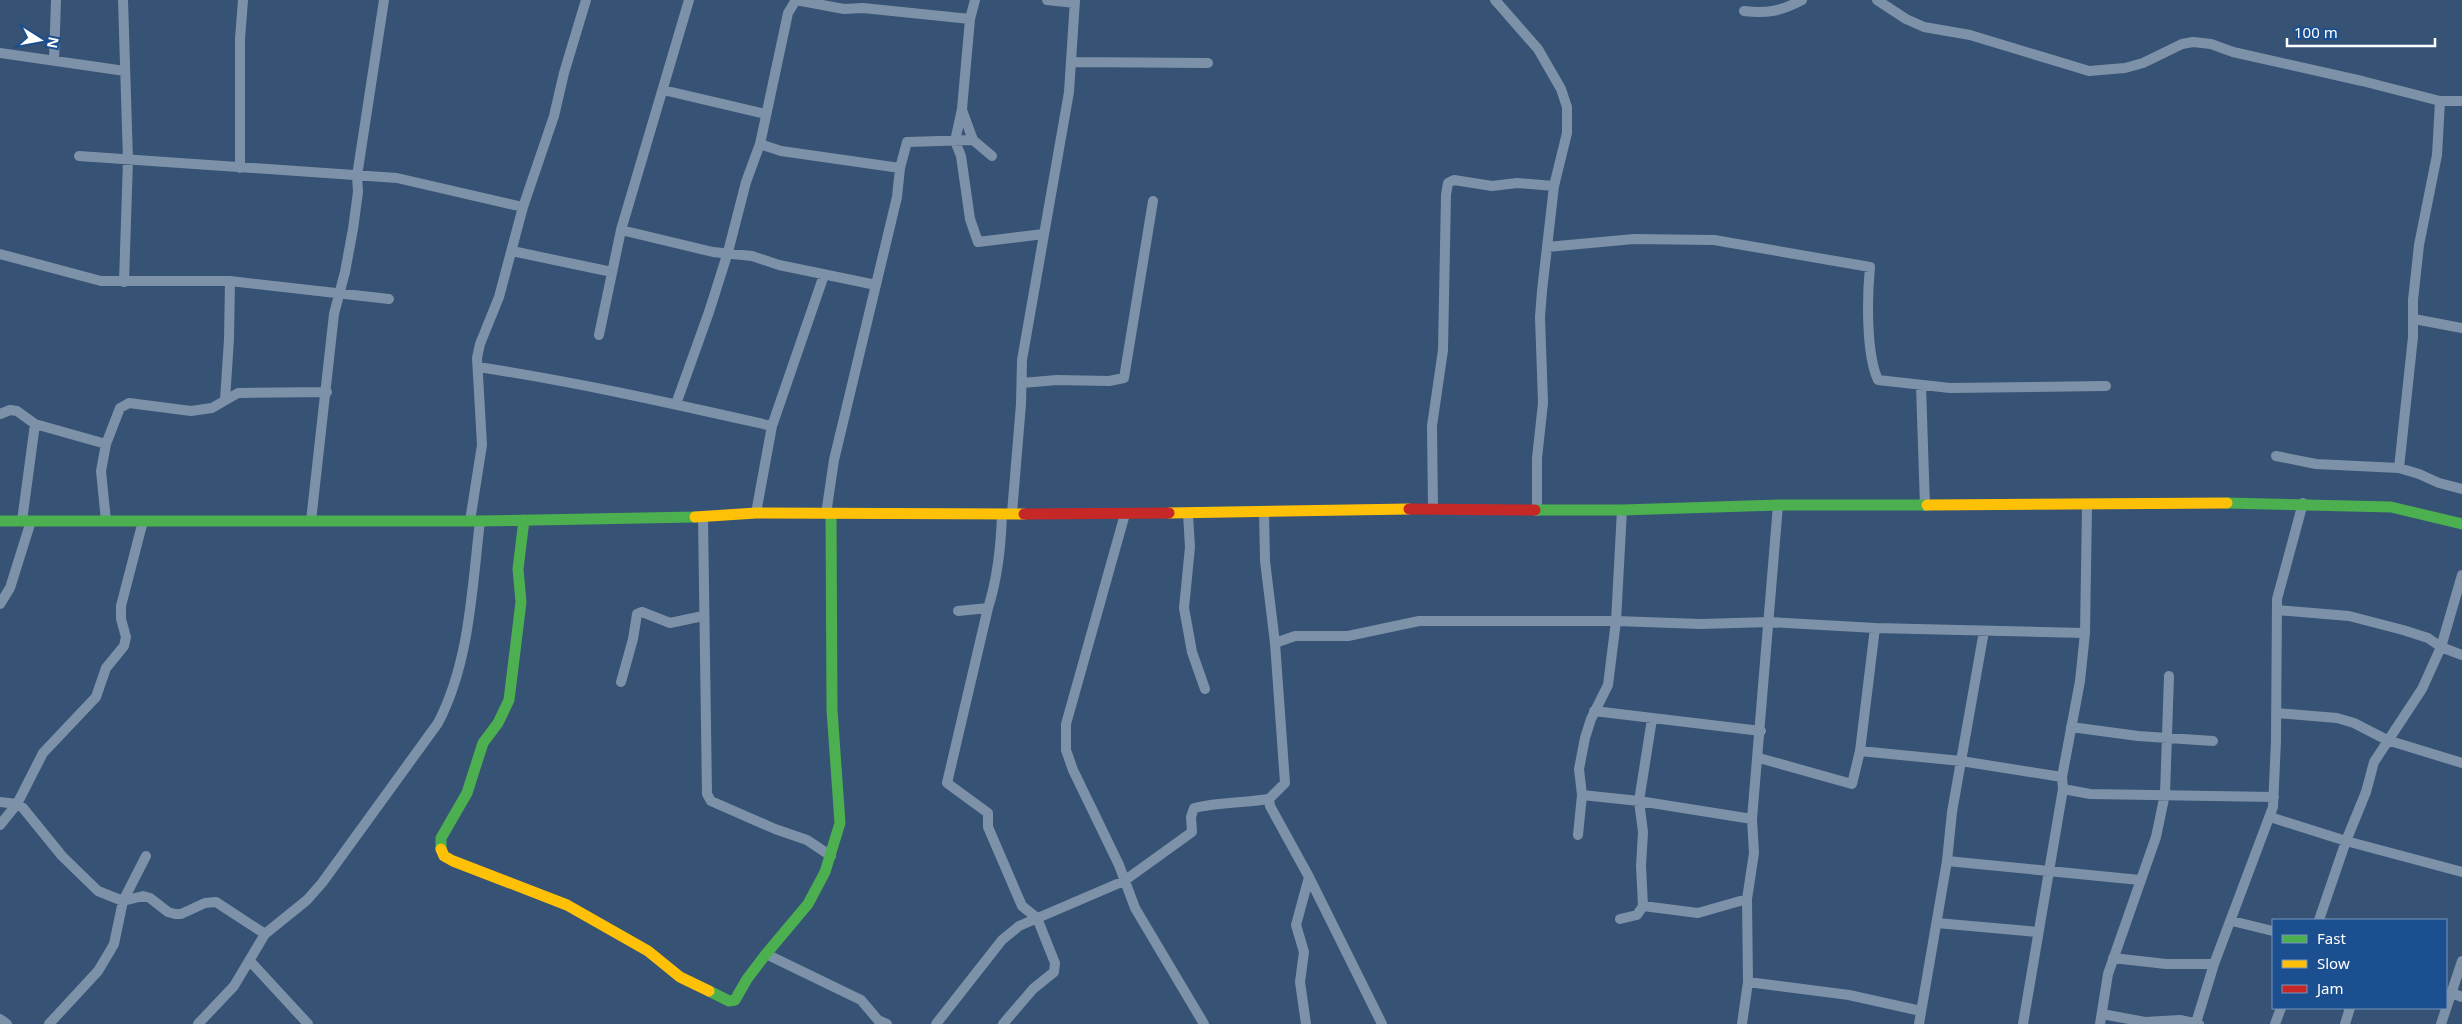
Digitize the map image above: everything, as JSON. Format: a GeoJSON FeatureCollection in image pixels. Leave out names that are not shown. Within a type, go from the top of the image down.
{"type":"FeatureCollection","features":[{"type":"Feature","properties":{"kind":"main road"},"geometry":{"type":"LineString","coordinates":[[0,521],[475,521],[703,517],[756,513],[1188,514],[1433,509],[1537,511],[1778,506],[2087,506],[2245,502],[2391,507],[2462,524]]}},
{"type":"Feature","properties":{"kind":"main road"},"geometry":{"type":"LineString","coordinates":[[524,520],[518,569],[522,602],[509,700],[498,722],[483,743],[467,793],[441,838],[441,849],[444,856],[567,905],[648,951],[680,977],[729,1002],[736,1000],[747,979],[808,904],[819,886],[831,856],[840,823],[832,710],[828,514]]}},
{"type":"Feature","properties":{"kind":"street"},"geometry":{"type":"LineString","coordinates":[[54,60],[56,0]]}},
{"type":"Feature","properties":{"kind":"street"},"geometry":{"type":"LineString","coordinates":[[122,0],[128,160],[124,282]]}},
{"type":"Feature","properties":{"kind":"street"},"geometry":{"type":"LineString","coordinates":[[240,168],[240,39],[243,0]]}},
{"type":"Feature","properties":{"kind":"street"},"geometry":{"type":"LineString","coordinates":[[311,520],[327,392],[334,314],[340,292],[358,192],[357,176],[384,0]]}},
{"type":"Feature","properties":{"kind":"street"},"geometry":{"type":"LineString","coordinates":[[198,1024],[234,986],[265,934],[307,900],[322,883],[442,715],[450,700],[466,633],[482,445],[477,358],[480,344],[499,297],[523,207],[554,116],[564,73],[586,0]]}},
{"type":"Feature","properties":{"kind":"street"},"geometry":{"type":"LineString","coordinates":[[599,335],[621,230],[689,0]]}},
{"type":"Feature","properties":{"kind":"street"},"geometry":{"type":"LineString","coordinates":[[676,404],[728,252],[746,182],[760,144],[788,14],[796,0],[844,9],[863,4],[970,19]]}},
{"type":"Feature","properties":{"kind":"street"},"geometry":{"type":"LineString","coordinates":[[975,0],[970,19],[962,109],[955,140],[961,156],[970,219],[978,242],[1044,234]]}},
{"type":"Feature","properties":{"kind":"street"},"geometry":{"type":"LineString","coordinates":[[1003,1024],[1033,989],[1054,972],[1055,963],[1037,918],[1022,906],[988,827],[988,813],[947,782],[988,608],[994,590],[1001,551],[1022,383],[1022,360],[1069,92],[1075,2],[1047,0]]}},
{"type":"Feature","properties":{"kind":"street"},"geometry":{"type":"LineString","coordinates":[[1495,0],[1538,49],[1561,89],[1567,107],[1567,133],[1554,186],[1540,317],[1543,404],[1537,458],[1537,511]]}},
{"type":"Feature","properties":{"kind":"street"},"geometry":{"type":"LineString","coordinates":[[1744,10],[1765,14],[1791,6],[1802,0]]}},
{"type":"Feature","properties":{"kind":"street"},"geometry":{"type":"LineString","coordinates":[[1877,0],[1906,19],[1924,27],[1970,35],[2089,71],[2125,68],[2143,63],[2182,44],[2193,42],[2211,44],[2234,52],[2362,80],[2440,101],[2462,101]]}},
{"type":"Feature","properties":{"kind":"street"},"geometry":{"type":"LineString","coordinates":[[0,53],[125,71]]}},
{"type":"Feature","properties":{"kind":"street"},"geometry":{"type":"LineString","coordinates":[[1071,62],[1208,63]]}},
{"type":"Feature","properties":{"kind":"street"},"geometry":{"type":"LineString","coordinates":[[663,90],[766,114]]}},
{"type":"Feature","properties":{"kind":"street"},"geometry":{"type":"LineString","coordinates":[[2399,468],[2414,319],[2413,300],[2419,246],[2437,155],[2440,101]]}},
{"type":"Feature","properties":{"kind":"street"},"geometry":{"type":"LineString","coordinates":[[962,109],[973,140],[992,156]]}},
{"type":"Feature","properties":{"kind":"street"},"geometry":{"type":"LineString","coordinates":[[828,514],[834,460],[897,197],[900,168],[907,142],[973,140]]}},
{"type":"Feature","properties":{"kind":"street"},"geometry":{"type":"LineString","coordinates":[[760,144],[781,151],[900,168]]}},
{"type":"Feature","properties":{"kind":"street"},"geometry":{"type":"LineString","coordinates":[[79,156],[397,178],[523,207]]}},
{"type":"Feature","properties":{"kind":"street"},"geometry":{"type":"LineString","coordinates":[[1433,509],[1432,426],[1443,350],[1446,292],[1446,195],[1448,183],[1454,180],[1492,186],[1516,183],[1554,186]]}},
{"type":"Feature","properties":{"kind":"street"},"geometry":{"type":"LineString","coordinates":[[1022,383],[1057,380],[1109,381],[1124,378],[1153,200]]}},
{"type":"Feature","properties":{"kind":"street"},"geometry":{"type":"LineString","coordinates":[[621,230],[713,252],[728,252],[876,285]]}},
{"type":"Feature","properties":{"kind":"street"},"geometry":{"type":"LineString","coordinates":[[1547,247],[1634,239],[1714,240],[1870,267],[1868,291],[1872,368],[1878,380],[1921,386],[1959,388],[2106,386]]}},
{"type":"Feature","properties":{"kind":"street"},"geometry":{"type":"LineString","coordinates":[[512,251],[612,272]]}},
{"type":"Feature","properties":{"kind":"street"},"geometry":{"type":"LineString","coordinates":[[0,254],[101,281],[230,281],[389,299]]}},
{"type":"Feature","properties":{"kind":"street"},"geometry":{"type":"LineString","coordinates":[[756,513],[772,426],[824,274]]}},
{"type":"Feature","properties":{"kind":"street"},"geometry":{"type":"LineString","coordinates":[[225,400],[230,339],[230,281]]}},
{"type":"Feature","properties":{"kind":"street"},"geometry":{"type":"LineString","coordinates":[[2414,319],[2462,328]]}},
{"type":"Feature","properties":{"kind":"street"},"geometry":{"type":"LineString","coordinates":[[478,367],[554,378],[772,426]]}},
{"type":"Feature","properties":{"kind":"street"},"geometry":{"type":"LineString","coordinates":[[1921,386],[1925,506]]}},
{"type":"Feature","properties":{"kind":"street"},"geometry":{"type":"LineString","coordinates":[[106,521],[101,471],[106,444],[120,408],[128,403],[191,411],[212,408],[238,393],[327,392]]}},
{"type":"Feature","properties":{"kind":"street"},"geometry":{"type":"LineString","coordinates":[[0,414],[10,410],[18,411],[35,424],[106,444]]}},
{"type":"Feature","properties":{"kind":"street"},"geometry":{"type":"LineString","coordinates":[[0,604],[10,588],[27,521],[35,424]]}},
{"type":"Feature","properties":{"kind":"street"},"geometry":{"type":"LineString","coordinates":[[2276,456],[2316,464],[2399,468],[2419,474],[2439,484],[2462,489]]}},
{"type":"Feature","properties":{"kind":"street"},"geometry":{"type":"LineString","coordinates":[[2170,676],[2165,794],[2156,837],[2108,974],[2101,1019],[2145,1022],[2180,1020],[2197,1024],[2214,964],[2232,921],[2270,817],[2274,797],[2276,610],[2280,583],[2291,554],[2303,504]]}},
{"type":"Feature","properties":{"kind":"street"},"geometry":{"type":"LineString","coordinates":[[1742,1024],[1748,982],[1747,899],[1754,853],[1752,819],[1759,758],[1778,506]]}},
{"type":"Feature","properties":{"kind":"street"},"geometry":{"type":"LineString","coordinates":[[2023,1024],[2063,789],[2062,777],[2080,681],[2085,633],[2087,506]]}},
{"type":"Feature","properties":{"kind":"street"},"geometry":{"type":"LineString","coordinates":[[1578,835],[1582,795],[1579,769],[1585,738],[1594,711],[1608,685],[1616,621],[1622,510]]}},
{"type":"Feature","properties":{"kind":"street"},"geometry":{"type":"LineString","coordinates":[[936,1024],[1002,940],[1019,926],[1124,882],[1192,832],[1191,817],[1194,808],[1214,803],[1240,804],[1269,799],[1285,782],[1275,643],[1265,562],[1264,511]]}},
{"type":"Feature","properties":{"kind":"street"},"geometry":{"type":"LineString","coordinates":[[1125,514],[1066,724],[1066,750],[1073,770],[1119,865],[1135,908],[1204,1024]]}},
{"type":"Feature","properties":{"kind":"street"},"geometry":{"type":"LineString","coordinates":[[1188,514],[1190,547],[1184,608],[1192,652],[1205,689]]}},
{"type":"Feature","properties":{"kind":"street"},"geometry":{"type":"LineString","coordinates":[[703,517],[707,794],[711,801],[807,840],[831,856]]}},
{"type":"Feature","properties":{"kind":"street"},"geometry":{"type":"LineString","coordinates":[[0,826],[18,804],[43,753],[96,697],[106,668],[124,646],[126,637],[121,619],[121,606],[143,521]]}},
{"type":"Feature","properties":{"kind":"street"},"geometry":{"type":"LineString","coordinates":[[2319,919],[2346,841],[2366,792],[2374,762],[2387,740],[2411,708],[2441,647],[2462,575]]}},
{"type":"Feature","properties":{"kind":"street"},"geometry":{"type":"LineString","coordinates":[[958,611],[988,608]]}},
{"type":"Feature","properties":{"kind":"street"},"geometry":{"type":"LineString","coordinates":[[2276,610],[2349,616],[2428,638],[2441,647],[2462,655]]}},
{"type":"Feature","properties":{"kind":"street"},"geometry":{"type":"LineString","coordinates":[[621,682],[633,638],[637,614],[642,612],[670,623],[703,616]]}},
{"type":"Feature","properties":{"kind":"street"},"geometry":{"type":"LineString","coordinates":[[1275,643],[1295,636],[1348,636],[1419,621],[1616,621],[1701,624],[1769,622],[1875,628],[1946,628],[1984,631],[2085,633]]}},
{"type":"Feature","properties":{"kind":"street"},"geometry":{"type":"LineString","coordinates":[[1759,758],[1852,784],[1860,751],[1875,628]]}},
{"type":"Feature","properties":{"kind":"street"},"geometry":{"type":"LineString","coordinates":[[1919,1024],[1938,923],[1952,812],[1984,631]]}},
{"type":"Feature","properties":{"kind":"street"},"geometry":{"type":"LineString","coordinates":[[1594,711],[1761,731]]}},
{"type":"Feature","properties":{"kind":"street"},"geometry":{"type":"LineString","coordinates":[[2276,713],[2337,718],[2354,723],[2387,740],[2462,763]]}},
{"type":"Feature","properties":{"kind":"street"},"geometry":{"type":"LineString","coordinates":[[1620,918],[1638,914],[1642,906],[1641,866],[1643,832],[1639,801],[1652,719]]}},
{"type":"Feature","properties":{"kind":"street"},"geometry":{"type":"LineString","coordinates":[[2071,727],[2138,736],[2213,741]]}},
{"type":"Feature","properties":{"kind":"street"},"geometry":{"type":"LineString","coordinates":[[1860,751],[1961,761],[2062,777]]}},
{"type":"Feature","properties":{"kind":"street"},"geometry":{"type":"LineString","coordinates":[[2063,789],[2090,794],[2274,797]]}},
{"type":"Feature","properties":{"kind":"street"},"geometry":{"type":"LineString","coordinates":[[1582,795],[1639,801],[1752,819]]}},
{"type":"Feature","properties":{"kind":"street"},"geometry":{"type":"LineString","coordinates":[[1269,799],[1270,806],[1309,877],[1336,935],[1382,1024]]}},
{"type":"Feature","properties":{"kind":"street"},"geometry":{"type":"LineString","coordinates":[[0,802],[18,804],[94,889],[123,901],[143,896],[150,898],[168,912],[181,914],[205,903],[216,902],[265,934]]}},
{"type":"Feature","properties":{"kind":"street"},"geometry":{"type":"LineString","coordinates":[[2270,817],[2346,841],[2462,872]]}},
{"type":"Feature","properties":{"kind":"street"},"geometry":{"type":"LineString","coordinates":[[49,1024],[98,971],[110,952],[114,944],[123,901],[146,856]]}},
{"type":"Feature","properties":{"kind":"street"},"geometry":{"type":"LineString","coordinates":[[1947,861],[2140,880]]}},
{"type":"Feature","properties":{"kind":"street"},"geometry":{"type":"LineString","coordinates":[[1306,1024],[1300,982],[1304,952],[1296,925],[1309,877]]}},
{"type":"Feature","properties":{"kind":"street"},"geometry":{"type":"LineString","coordinates":[[1642,906],[1698,913],[1747,899]]}},
{"type":"Feature","properties":{"kind":"street"},"geometry":{"type":"LineString","coordinates":[[2232,921],[2272,930]]}},
{"type":"Feature","properties":{"kind":"street"},"geometry":{"type":"LineString","coordinates":[[1938,923],[2038,932]]}},
{"type":"Feature","properties":{"kind":"street"},"geometry":{"type":"LineString","coordinates":[[766,954],[862,1000],[880,1023]]}},
{"type":"Feature","properties":{"kind":"street"},"geometry":{"type":"LineString","coordinates":[[2113,958],[2166,964],[2214,964]]}},
{"type":"Feature","properties":{"kind":"street"},"geometry":{"type":"LineString","coordinates":[[250,961],[308,1024]]}},
{"type":"Feature","properties":{"kind":"street"},"geometry":{"type":"LineString","coordinates":[[2447,1007],[2452,992],[2450,979],[2462,961]]}},
{"type":"Feature","properties":{"kind":"street"},"geometry":{"type":"LineString","coordinates":[[1748,982],[1849,995],[1921,1011]]}},
{"type":"Feature","properties":{"kind":"street"},"geometry":{"type":"LineString","coordinates":[[2452,992],[2462,997]]}},
{"type":"Feature","properties":{"kind":"street"},"geometry":{"type":"LineString","coordinates":[[2275,1024],[2281,1009]]}},
{"type":"Feature","properties":{"kind":"street"},"geometry":{"type":"LineString","coordinates":[[2345,1024],[2350,1009]]}},
{"type":"Feature","properties":{"kind":"street"},"geometry":{"type":"LineString","coordinates":[[2441,1024],[2446,1009]]}},
{"type":"Feature","properties":{"kind":"street"},"geometry":{"type":"LineString","coordinates":[[0,1019],[7,1024]]}},
{"type":"Feature","properties":{"kind":"traffic: fast"},"geometry":{"type":"LineString","coordinates":[[2227,503],[2391,507],[2462,524]]}},
{"type":"Feature","properties":{"kind":"traffic: fast"},"geometry":{"type":"LineString","coordinates":[[1535,510],[1622,510],[1778,505],[1927,505]]}},
{"type":"Feature","properties":{"kind":"traffic: fast"},"geometry":{"type":"LineString","coordinates":[[709,991],[729,1001],[735,1000],[747,979],[766,954],[808,904],[825,872],[840,823],[832,710],[831,513]]}},
{"type":"Feature","properties":{"kind":"traffic: fast"},"geometry":{"type":"LineString","coordinates":[[0,521],[480,521],[695,517]]}},
{"type":"Feature","properties":{"kind":"traffic: fast"},"geometry":{"type":"LineString","coordinates":[[441,849],[441,838],[467,793],[483,743],[498,723],[509,700],[521,602],[518,569],[524,520]]}},
{"type":"Feature","properties":{"kind":"traffic: slow"},"geometry":{"type":"LineString","coordinates":[[1927,505],[2227,503]]}},
{"type":"Feature","properties":{"kind":"traffic: slow"},"geometry":{"type":"LineString","coordinates":[[1169,513],[1409,509]]}},
{"type":"Feature","properties":{"kind":"traffic: slow"},"geometry":{"type":"LineString","coordinates":[[695,517],[756,513],[1024,514]]}},
{"type":"Feature","properties":{"kind":"traffic: slow"},"geometry":{"type":"LineString","coordinates":[[441,849],[444,856],[453,861],[567,905],[648,951],[680,977],[709,991]]}},
{"type":"Feature","properties":{"kind":"traffic: jam"},"geometry":{"type":"LineString","coordinates":[[1409,509],[1535,510]]}},
{"type":"Feature","properties":{"kind":"traffic: jam"},"geometry":{"type":"LineString","coordinates":[[1024,514],[1169,513]]}}]}
